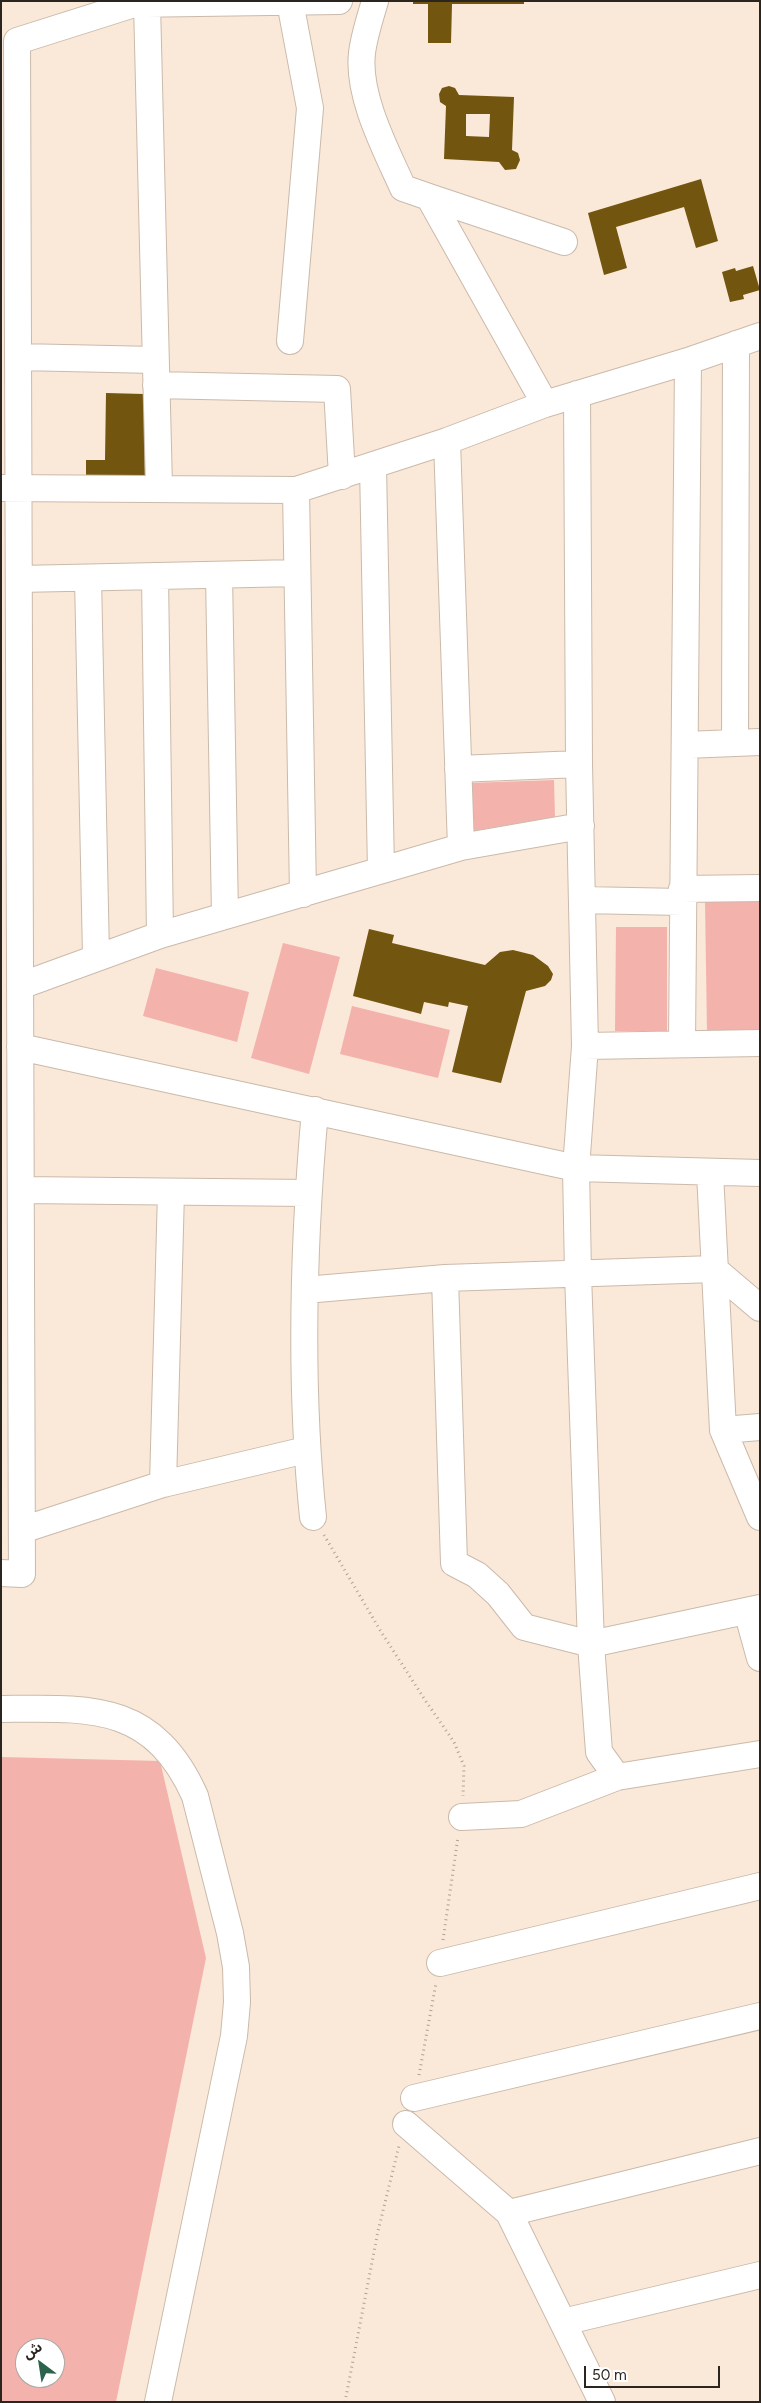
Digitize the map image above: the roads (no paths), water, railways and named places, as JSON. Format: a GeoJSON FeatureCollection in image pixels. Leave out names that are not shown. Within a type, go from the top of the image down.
{"type":"FeatureCollection","features":[{"type":"Feature","properties":{"kind":"street"},"geometry":{"type":"LineString","coordinates":[[12,1574],[22,1530],[11,1416],[22,1190],[20,1047],[11,1017],[20,986],[11,634],[19,579],[10,488],[19,357],[9,221],[17,41],[96,7],[141,4],[340,1]]}},
{"type":"Feature","properties":{"kind":"street"},"geometry":{"type":"LineString","coordinates":[[375,1],[362,55],[363,77],[368,103],[403,188],[564,242]]}},
{"type":"Feature","properties":{"kind":"street"},"geometry":{"type":"LineString","coordinates":[[290,2],[310,108],[290,341]]}},
{"type":"Feature","properties":{"kind":"street"},"geometry":{"type":"LineString","coordinates":[[141,4],[159,487]]}},
{"type":"Feature","properties":{"kind":"street"},"geometry":{"type":"LineString","coordinates":[[429,197],[545,404]]}},
{"type":"Feature","properties":{"kind":"street"},"geometry":{"type":"LineString","coordinates":[[10,488],[159,487],[296,490],[447,441],[545,404],[752,339],[747,742],[685,745]]}},
{"type":"Feature","properties":{"kind":"street"},"geometry":{"type":"LineString","coordinates":[[19,357],[156,372],[337,388],[342,476]]}},
{"type":"Feature","properties":{"kind":"street"},"geometry":{"type":"LineString","coordinates":[[682,1044],[688,360]]}},
{"type":"Feature","properties":{"kind":"street"},"geometry":{"type":"LineString","coordinates":[[577,394],[578,764],[585,1046],[576,1168],[578,1274],[591,1644],[599,1752],[617,1777]]}},
{"type":"Feature","properties":{"kind":"street"},"geometry":{"type":"LineString","coordinates":[[447,441],[461,847]]}},
{"type":"Feature","properties":{"kind":"street"},"geometry":{"type":"LineString","coordinates":[[374,466],[381,870]]}},
{"type":"Feature","properties":{"kind":"street"},"geometry":{"type":"LineString","coordinates":[[296,490],[303,894]]}},
{"type":"Feature","properties":{"kind":"street"},"geometry":{"type":"LineString","coordinates":[[19,579],[297,573]]}},
{"type":"Feature","properties":{"kind":"street"},"geometry":{"type":"LineString","coordinates":[[219,575],[225,916]]}},
{"type":"Feature","properties":{"kind":"street"},"geometry":{"type":"LineString","coordinates":[[155,576],[160,935]]}},
{"type":"Feature","properties":{"kind":"street"},"geometry":{"type":"LineString","coordinates":[[88,578],[96,956]]}},
{"type":"Feature","properties":{"kind":"street"},"geometry":{"type":"LineString","coordinates":[[458,769],[578,764]]}},
{"type":"Feature","properties":{"kind":"street"},"geometry":{"type":"LineString","coordinates":[[20,986],[96,956],[160,935],[461,847],[581,826]]}},
{"type":"Feature","properties":{"kind":"street"},"geometry":{"type":"LineString","coordinates":[[582,900],[682,896],[760,888]]}},
{"type":"Feature","properties":{"kind":"street"},"geometry":{"type":"LineString","coordinates":[[585,1046],[760,1043]]}},
{"type":"Feature","properties":{"kind":"street"},"geometry":{"type":"LineString","coordinates":[[20,1047],[576,1168],[760,1173]]}},
{"type":"Feature","properties":{"kind":"street"},"geometry":{"type":"LineString","coordinates":[[313,1517],[306,1450],[304,1290],[308,1193],[315,1110]]}},
{"type":"Feature","properties":{"kind":"street"},"geometry":{"type":"LineString","coordinates":[[710,1173],[723,1430],[760,1517]]}},
{"type":"Feature","properties":{"kind":"street"},"geometry":{"type":"LineString","coordinates":[[22,1190],[308,1193]]}},
{"type":"Feature","properties":{"kind":"street"},"geometry":{"type":"LineString","coordinates":[[163,1484],[171,1192]]}},
{"type":"Feature","properties":{"kind":"street"},"geometry":{"type":"LineString","coordinates":[[304,1290],[444,1278],[714,1269],[760,1308]]}},
{"type":"Feature","properties":{"kind":"street"},"geometry":{"type":"LineString","coordinates":[[444,1278],[454,1563],[477,1575],[498,1594],[524,1627],[591,1644],[754,1610],[760,1658]]}},
{"type":"Feature","properties":{"kind":"street"},"geometry":{"type":"LineString","coordinates":[[723,1430],[760,1427]]}},
{"type":"Feature","properties":{"kind":"street"},"geometry":{"type":"LineString","coordinates":[[22,1530],[163,1484],[306,1450]]}},
{"type":"Feature","properties":{"kind":"street"},"geometry":{"type":"LineString","coordinates":[[1,1709],[90,1710],[122,1719],[137,1726],[158,1741],[182,1769],[195,1796],[230,1933],[236,1967],[237,2002],[234,2036],[158,2402]]}},
{"type":"Feature","properties":{"kind":"street"},"geometry":{"type":"LineString","coordinates":[[462,1817],[521,1814],[617,1777],[760,1754]]}},
{"type":"Feature","properties":{"kind":"street"},"geometry":{"type":"LineString","coordinates":[[440,1963],[760,1886]]}},
{"type":"Feature","properties":{"kind":"street"},"geometry":{"type":"LineString","coordinates":[[414,2098],[760,2016]]}},
{"type":"Feature","properties":{"kind":"street"},"geometry":{"type":"LineString","coordinates":[[406,2124],[509,2213],[602,2402]]}},
{"type":"Feature","properties":{"kind":"street"},"geometry":{"type":"LineString","coordinates":[[509,2213],[760,2151]]}},
{"type":"Feature","properties":{"kind":"street"},"geometry":{"type":"LineString","coordinates":[[563,2322],[760,2275]]}}]}
